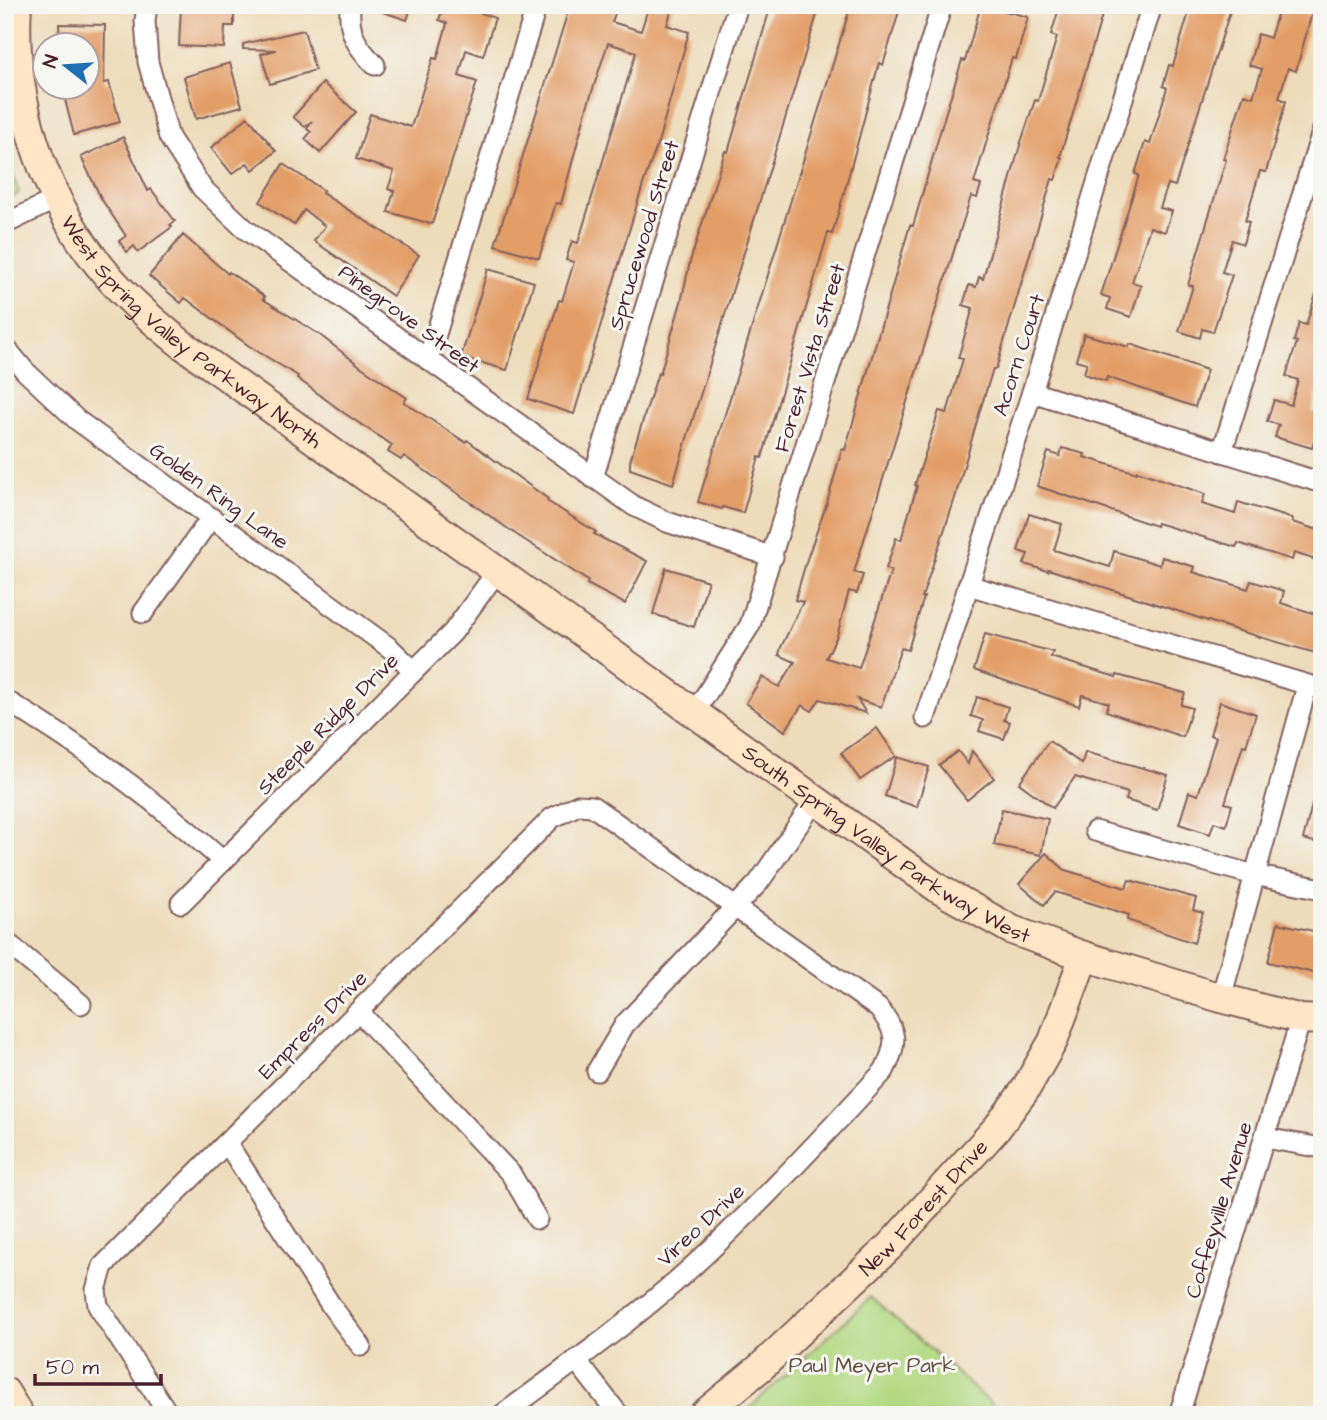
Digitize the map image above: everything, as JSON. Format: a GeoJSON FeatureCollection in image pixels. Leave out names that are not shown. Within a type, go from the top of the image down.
{"type":"FeatureCollection","features":[{"type":"Feature","properties":{"kind":"street","name":"West Spring Valley Parkway North"},"geometry":{"type":"LineString","coordinates":[[17,5],[16,34],[26,114],[37,156],[56,199],[94,260],[144,313],[183,345],[498,570]]}},
{"type":"Feature","properties":{"kind":"street","name":"Pinegrove Street"},"geometry":{"type":"LineString","coordinates":[[147,5],[145,21],[148,62],[169,137],[202,187],[245,229],[634,506],[667,522],[773,557]]}},
{"type":"Feature","properties":{"kind":"street"},"geometry":{"type":"LineString","coordinates":[[350,5],[349,23],[359,50],[375,65]]}},
{"type":"Feature","properties":{"kind":"street"},"geometry":{"type":"LineString","coordinates":[[428,360],[537,5]]}},
{"type":"Feature","properties":{"kind":"street","name":"Sprucewood Street"},"geometry":{"type":"LineString","coordinates":[[593,478],[738,5]]}},
{"type":"Feature","properties":{"kind":"street","name":"Forest Vista Street"},"geometry":{"type":"LineString","coordinates":[[695,712],[750,625],[942,5]]}},
{"type":"Feature","properties":{"kind":"street","name":"Acorn Court"},"geometry":{"type":"LineString","coordinates":[[925,718],[1032,392],[1152,5]]}},
{"type":"Feature","properties":{"kind":"street"},"geometry":{"type":"LineString","coordinates":[[1222,452],[1322,132]]}},
{"type":"Feature","properties":{"kind":"street"},"geometry":{"type":"LineString","coordinates":[[5,224],[56,199]]}},
{"type":"Feature","properties":{"kind":"street","name":"Golden Ring Lane"},"geometry":{"type":"LineString","coordinates":[[5,347],[25,371],[77,420],[390,649],[414,671]]}},
{"type":"Feature","properties":{"kind":"street"},"geometry":{"type":"LineString","coordinates":[[1032,392],[1322,483]]}},
{"type":"Feature","properties":{"kind":"street"},"geometry":{"type":"LineString","coordinates":[[143,613],[211,518]]}},
{"type":"Feature","properties":{"kind":"street","name":"Steeple Ridge Drive"},"geometry":{"type":"LineString","coordinates":[[181,903],[453,632],[498,570]]}},
{"type":"Feature","properties":{"kind":"street","name":"South Spring Valley Parkway West"},"geometry":{"type":"LineString","coordinates":[[498,570],[939,889],[1012,930],[1084,956],[1221,998],[1311,1019]]}},
{"type":"Feature","properties":{"kind":"street"},"geometry":{"type":"LineString","coordinates":[[968,585],[1314,688],[1254,875],[1221,998]]}},
{"type":"Feature","properties":{"kind":"street"},"geometry":{"type":"LineString","coordinates":[[5,700],[62,734],[177,820],[223,861]]}},
{"type":"Feature","properties":{"kind":"street"},"geometry":{"type":"LineString","coordinates":[[597,1072],[625,1024],[759,882],[816,799]]}},
{"type":"Feature","properties":{"kind":"street","name":"Empress Drive"},"geometry":{"type":"LineString","coordinates":[[169,1415],[98,1306],[96,1290],[103,1266],[552,818],[578,805],[592,806],[737,907]]}},
{"type":"Feature","properties":{"kind":"street"},"geometry":{"type":"LineString","coordinates":[[1095,831],[1254,875],[1322,889]]}},
{"type":"Feature","properties":{"kind":"street","name":"Vireo Drive"},"geometry":{"type":"LineString","coordinates":[[502,1415],[674,1282],[782,1180],[884,1070],[893,1053],[895,1037],[889,1020],[878,1008],[737,907]]}},
{"type":"Feature","properties":{"kind":"street"},"geometry":{"type":"LineString","coordinates":[[5,941],[81,1004]]}},
{"type":"Feature","properties":{"kind":"street","name":"New Forest Drive"},"geometry":{"type":"LineString","coordinates":[[703,1415],[761,1367],[889,1247],[997,1128],[1025,1090],[1053,1041],[1084,956]]}},
{"type":"Feature","properties":{"kind":"street"},"geometry":{"type":"LineString","coordinates":[[359,1012],[511,1174],[537,1219]]}},
{"type":"Feature","properties":{"kind":"street","name":"Coffeyville Avenue"},"geometry":{"type":"LineString","coordinates":[[1179,1415],[1265,1138],[1311,1019]]}},
{"type":"Feature","properties":{"kind":"street"},"geometry":{"type":"LineString","coordinates":[[1265,1138],[1322,1148]]}},
{"type":"Feature","properties":{"kind":"street"},"geometry":{"type":"LineString","coordinates":[[227,1143],[332,1307],[361,1346]]}},
{"type":"Feature","properties":{"kind":"street"},"geometry":{"type":"LineString","coordinates":[[576,1360],[619,1415]]}},
{"type":"Feature","properties":{"kind":"street"},"geometry":{"type":"LineString","coordinates":[[5,1392],[19,1415]]}},
{"type":"Feature","properties":{"kind":"green space"},"geometry":{"type":"Polygon","coordinates":[[[5,152],[19,193],[5,201],[5,152]]]}},
{"type":"Feature","properties":{"kind":"green space","name":"Paul Meyer Park"},"geometry":{"type":"Polygon","coordinates":[[[871,1297],[1004,1415],[742,1415],[871,1297]]]}},
{"type":"Feature","properties":{"kind":"building"},"geometry":{"type":"Polygon","coordinates":[[[181,5],[234,5],[234,26],[225,26],[224,48],[179,46],[181,5]]]}},
{"type":"Feature","properties":{"kind":"building"},"geometry":{"type":"Polygon","coordinates":[[[371,5],[412,5],[407,20],[371,8],[371,5]]]}},
{"type":"Feature","properties":{"kind":"building"},"geometry":{"type":"Polygon","coordinates":[[[452,5],[460,5],[495,18],[483,56],[466,50],[459,76],[477,82],[432,224],[388,212],[394,191],[388,189],[394,171],[356,159],[370,114],[411,127],[433,58],[437,59],[445,31],[447,23],[439,20],[443,7],[451,9],[452,5]]]}},
{"type":"Feature","properties":{"kind":"building"},"geometry":{"type":"Polygon","coordinates":[[[570,5],[618,5],[612,22],[641,31],[649,5],[673,5],[667,25],[689,32],[657,146],[574,414],[528,399],[559,300],[562,301],[574,262],[566,260],[572,241],[578,243],[636,52],[608,43],[587,107],[561,204],[556,203],[539,258],[495,245],[570,5]]]}},
{"type":"Feature","properties":{"kind":"building"},"geometry":{"type":"Polygon","coordinates":[[[771,5],[820,5],[673,484],[630,469],[630,461],[658,373],[660,374],[690,262],[725,151],[728,152],[771,5]]]}},
{"type":"Feature","properties":{"kind":"building"},"geometry":{"type":"Polygon","coordinates":[[[851,5],[901,5],[883,65],[879,63],[832,234],[828,233],[762,458],[759,457],[743,513],[723,507],[722,509],[698,502],[851,5]]]}},
{"type":"Feature","properties":{"kind":"building"},"geometry":{"type":"Polygon","coordinates":[[[981,5],[1028,17],[1016,59],[1012,58],[974,183],[981,185],[977,198],[971,196],[854,572],[863,575],[857,593],[849,591],[837,636],[826,658],[859,668],[891,571],[886,569],[896,538],[901,540],[917,486],[915,485],[939,411],[947,413],[963,359],[958,358],[973,308],[963,305],[969,285],[976,287],[979,277],[983,279],[1020,145],[1035,100],[1038,101],[1057,37],[1051,35],[1060,5],[1105,5],[1060,157],[1062,158],[1055,180],[1052,179],[996,369],[993,369],[922,597],[908,650],[901,648],[881,707],[857,699],[866,713],[820,699],[812,711],[802,705],[785,731],[746,703],[762,677],[779,687],[795,662],[779,655],[781,647],[803,602],[795,600],[807,559],[842,449],[845,450],[910,225],[913,226],[981,5]]]}},
{"type":"Feature","properties":{"kind":"building"},"geometry":{"type":"Polygon","coordinates":[[[1191,5],[1232,5],[1175,186],[1168,184],[1160,208],[1172,211],[1165,232],[1150,227],[1132,282],[1141,285],[1131,317],[1107,309],[1110,298],[1101,295],[1139,175],[1135,174],[1145,142],[1150,144],[1167,88],[1163,86],[1169,65],[1173,66],[1191,5]]]}},
{"type":"Feature","properties":{"kind":"building"},"geometry":{"type":"Polygon","coordinates":[[[1280,5],[1302,5],[1301,10],[1312,13],[1296,71],[1288,68],[1279,98],[1286,101],[1266,172],[1260,171],[1245,221],[1249,222],[1243,244],[1232,240],[1222,272],[1232,275],[1213,332],[1202,329],[1200,338],[1179,331],[1193,286],[1188,285],[1244,94],[1253,97],[1262,69],[1249,65],[1258,34],[1270,38],[1280,5]]]}},
{"type":"Feature","properties":{"kind":"building"},"geometry":{"type":"Polygon","coordinates":[[[59,24],[105,25],[104,83],[109,82],[120,122],[74,135],[66,102],[102,102],[102,32],[59,32],[59,24]]]}},
{"type":"Feature","properties":{"kind":"building"},"geometry":{"type":"Polygon","coordinates":[[[304,30],[315,70],[287,79],[270,84],[261,54],[276,50],[243,49],[243,44],[304,30]]]}},
{"type":"Feature","properties":{"kind":"building"},"geometry":{"type":"Polygon","coordinates":[[[230,63],[242,106],[196,119],[184,77],[230,63]]]}},
{"type":"Feature","properties":{"kind":"building"},"geometry":{"type":"Polygon","coordinates":[[[323,83],[356,112],[320,153],[305,139],[311,132],[307,129],[312,121],[305,127],[293,117],[323,83]]]}},
{"type":"Feature","properties":{"kind":"building"},"geometry":{"type":"Polygon","coordinates":[[[248,117],[276,151],[253,170],[247,163],[232,174],[211,148],[248,117]]]}},
{"type":"Feature","properties":{"kind":"building"},"geometry":{"type":"Polygon","coordinates":[[[123,137],[148,191],[151,189],[175,221],[170,225],[172,227],[138,252],[134,246],[127,252],[119,241],[126,236],[102,200],[81,157],[123,137]]]}},
{"type":"Feature","properties":{"kind":"building"},"geometry":{"type":"Polygon","coordinates":[[[283,164],[323,190],[322,193],[419,255],[393,296],[314,241],[325,226],[304,210],[294,225],[260,202],[283,164]]]}},
{"type":"Feature","properties":{"kind":"building"},"geometry":{"type":"Polygon","coordinates":[[[183,235],[228,274],[229,272],[265,297],[263,299],[320,335],[407,398],[404,402],[465,442],[467,440],[548,499],[547,501],[596,532],[594,534],[647,561],[625,604],[587,584],[588,581],[404,456],[401,460],[388,452],[392,445],[344,413],[297,378],[298,376],[249,346],[185,298],[181,303],[149,276],[183,235]]]}},
{"type":"Feature","properties":{"kind":"building"},"geometry":{"type":"Polygon","coordinates":[[[488,269],[534,282],[507,370],[461,357],[488,269]]]}},
{"type":"Feature","properties":{"kind":"building"},"geometry":{"type":"Polygon","coordinates":[[[1319,285],[1322,285],[1322,379],[1312,412],[1322,415],[1312,448],[1275,437],[1279,425],[1267,421],[1274,400],[1291,405],[1298,380],[1286,376],[1297,342],[1294,341],[1299,323],[1306,325],[1319,285]]]}},
{"type":"Feature","properties":{"kind":"building"},"geometry":{"type":"Polygon","coordinates":[[[1084,334],[1129,347],[1130,344],[1207,370],[1195,407],[1107,377],[1106,381],[1084,374],[1087,363],[1076,360],[1084,334]]]}},
{"type":"Feature","properties":{"kind":"building"},"geometry":{"type":"Polygon","coordinates":[[[1062,448],[1205,494],[1202,504],[1235,514],[1238,502],[1322,531],[1322,562],[1294,553],[1292,560],[1238,543],[1236,547],[1157,523],[1156,526],[1037,486],[1048,452],[1060,456],[1062,448]]]}},
{"type":"Feature","properties":{"kind":"building"},"geometry":{"type":"Polygon","coordinates":[[[1029,514],[1062,524],[1054,550],[1110,567],[1114,551],[1160,565],[1162,557],[1195,567],[1193,572],[1248,589],[1251,581],[1284,591],[1281,603],[1322,616],[1322,655],[1048,569],[1024,564],[1028,554],[1018,551],[1029,514]]]}},
{"type":"Feature","properties":{"kind":"building"},"geometry":{"type":"Polygon","coordinates":[[[666,568],[708,581],[694,627],[653,614],[666,568]]]}},
{"type":"Feature","properties":{"kind":"building"},"geometry":{"type":"Polygon","coordinates":[[[985,634],[1053,652],[1051,657],[1116,677],[1117,675],[1185,693],[1181,705],[1192,708],[1183,737],[1106,711],[1109,703],[1082,695],[1079,706],[974,670],[985,634]]]}},
{"type":"Feature","properties":{"kind":"building"},"geometry":{"type":"Polygon","coordinates":[[[977,697],[1008,707],[1004,720],[1010,722],[1004,739],[979,731],[983,720],[971,716],[977,697]]]}},
{"type":"Feature","properties":{"kind":"building"},"geometry":{"type":"Polygon","coordinates":[[[1220,702],[1256,714],[1225,803],[1232,805],[1226,826],[1214,822],[1210,834],[1179,824],[1189,792],[1198,795],[1216,737],[1210,735],[1220,702]]]}},
{"type":"Feature","properties":{"kind":"building"},"geometry":{"type":"Polygon","coordinates":[[[877,728],[896,756],[860,780],[841,753],[877,728]]]}},
{"type":"Feature","properties":{"kind":"building"},"geometry":{"type":"Polygon","coordinates":[[[1049,741],[1082,764],[1085,752],[1168,775],[1157,810],[1126,800],[1128,793],[1075,777],[1053,808],[1019,783],[1049,741]]]}},
{"type":"Feature","properties":{"kind":"building"},"geometry":{"type":"Polygon","coordinates":[[[958,751],[968,764],[972,751],[994,778],[967,800],[939,765],[958,751]]]}},
{"type":"Feature","properties":{"kind":"building"},"geometry":{"type":"Polygon","coordinates":[[[897,757],[929,767],[917,807],[885,796],[897,757]]]}},
{"type":"Feature","properties":{"kind":"building"},"geometry":{"type":"Polygon","coordinates":[[[1317,786],[1322,787],[1322,844],[1303,839],[1317,786]]]}},
{"type":"Feature","properties":{"kind":"building"},"geometry":{"type":"Polygon","coordinates":[[[1002,809],[1048,819],[1041,855],[994,845],[1002,809]]]}},
{"type":"Feature","properties":{"kind":"building"},"geometry":{"type":"Polygon","coordinates":[[[1046,853],[1065,870],[1126,888],[1129,880],[1196,898],[1193,910],[1203,913],[1194,943],[1127,920],[1129,915],[1055,892],[1044,905],[1019,884],[1046,853]]]}},
{"type":"Feature","properties":{"kind":"building"},"geometry":{"type":"Polygon","coordinates":[[[1278,923],[1322,933],[1322,975],[1268,962],[1278,923]]]}}]}
